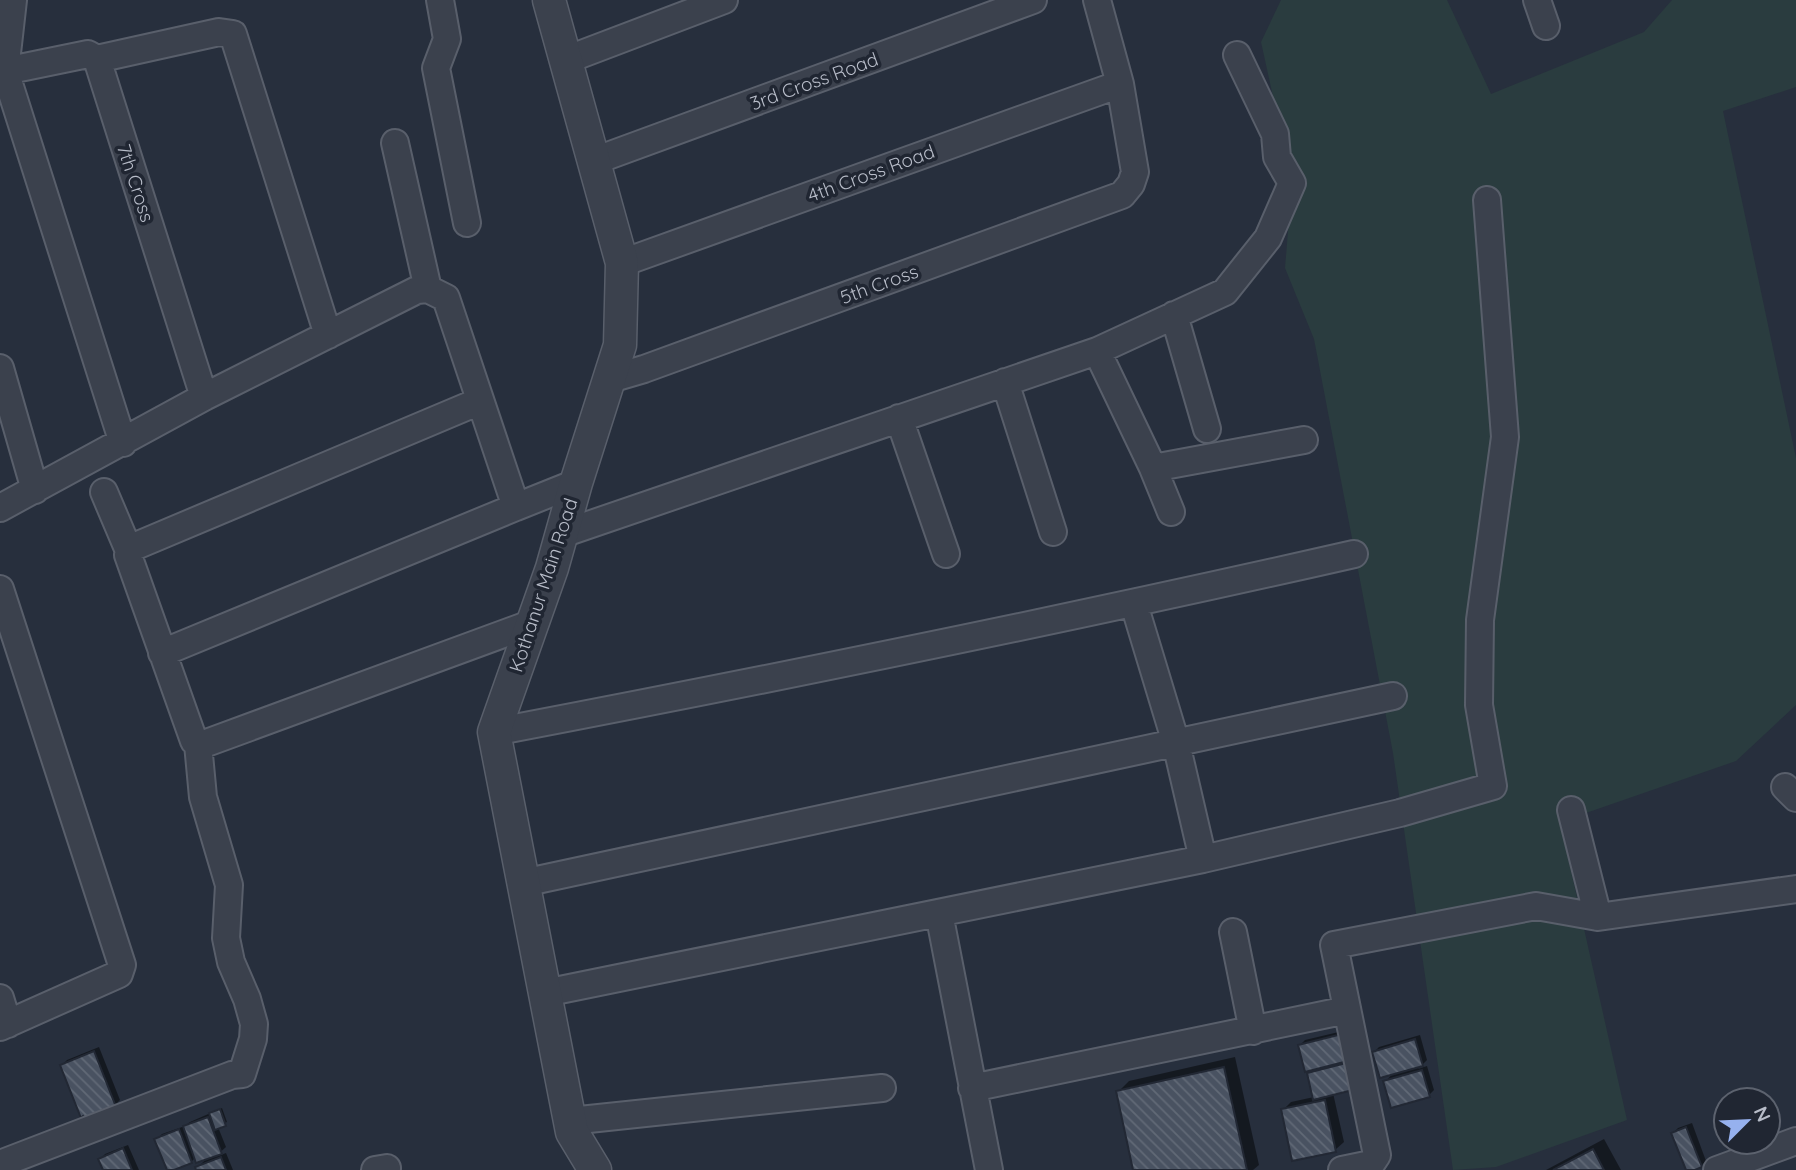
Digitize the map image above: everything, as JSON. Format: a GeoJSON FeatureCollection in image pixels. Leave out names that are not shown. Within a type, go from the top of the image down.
{"type":"FeatureCollection","features":[{"type":"Feature","properties":{"kind":"street"},"geometry":{"type":"LineString","coordinates":[[13,0],[3,71],[123,443]]}},
{"type":"Feature","properties":{"kind":"street"},"geometry":{"type":"LineString","coordinates":[[440,0],[447,39],[436,68],[467,223]]}},
{"type":"Feature","properties":{"kind":"street","name":"Kothanur Main Road"},"geometry":{"type":"LineString","coordinates":[[494,732],[562,534],[620,345],[622,263],[549,0]]}},
{"type":"Feature","properties":{"kind":"street"},"geometry":{"type":"LineString","coordinates":[[566,60],[724,0]]}},
{"type":"Feature","properties":{"kind":"street","name":"3rd Cross Road"},"geometry":{"type":"LineString","coordinates":[[594,161],[1033,0]]}},
{"type":"Feature","properties":{"kind":"street"},"geometry":{"type":"LineString","coordinates":[[1097,0],[1120,83]]}},
{"type":"Feature","properties":{"kind":"street"},"geometry":{"type":"LineString","coordinates":[[1537,0],[1546,26]]}},
{"type":"Feature","properties":{"kind":"street"},"geometry":{"type":"LineString","coordinates":[[3,71],[88,54],[97,59],[219,32],[233,34],[328,335]]}},
{"type":"Feature","properties":{"kind":"street"},"geometry":{"type":"LineString","coordinates":[[562,534],[1097,351],[1225,292],[1268,238],[1292,183],[1277,157],[1275,134],[1237,55]]}},
{"type":"Feature","properties":{"kind":"street","name":"7th Cross"},"geometry":{"type":"LineString","coordinates":[[97,59],[204,397]]}},
{"type":"Feature","properties":{"kind":"street","name":"5th Cross"},"geometry":{"type":"LineString","coordinates":[[610,379],[1122,195],[1131,184],[1135,172],[1120,83]]}},
{"type":"Feature","properties":{"kind":"street","name":"4th Cross Road"},"geometry":{"type":"LineString","coordinates":[[622,263],[1120,83]]}},
{"type":"Feature","properties":{"kind":"street"},"geometry":{"type":"LineString","coordinates":[[395,142],[429,289]]}},
{"type":"Feature","properties":{"kind":"street"},"geometry":{"type":"LineString","coordinates":[[545,993],[1203,859],[1401,813],[1493,786],[1479,705],[1480,620],[1505,437],[1487,200]]}},
{"type":"Feature","properties":{"kind":"street"},"geometry":{"type":"LineString","coordinates":[[0,508],[204,397],[417,290],[429,289],[446,298],[516,507]]}},
{"type":"Feature","properties":{"kind":"street"},"geometry":{"type":"LineString","coordinates":[[1174,315],[1207,429]]}},
{"type":"Feature","properties":{"kind":"street"},"geometry":{"type":"LineString","coordinates":[[1097,351],[1171,512]]}},
{"type":"Feature","properties":{"kind":"street"},"geometry":{"type":"LineString","coordinates":[[0,368],[35,490]]}},
{"type":"Feature","properties":{"kind":"street"},"geometry":{"type":"LineString","coordinates":[[1005,382],[1054,532]]}},
{"type":"Feature","properties":{"kind":"street"},"geometry":{"type":"LineString","coordinates":[[129,551],[480,401]]}},
{"type":"Feature","properties":{"kind":"street"},"geometry":{"type":"LineString","coordinates":[[900,418],[946,554]]}},
{"type":"Feature","properties":{"kind":"street"},"geometry":{"type":"LineString","coordinates":[[1153,468],[1304,440]]}},
{"type":"Feature","properties":{"kind":"street"},"geometry":{"type":"LineString","coordinates":[[162,653],[576,483]]}},
{"type":"Feature","properties":{"kind":"street"},"geometry":{"type":"LineString","coordinates":[[0,1164],[232,1075],[242,1074],[253,1039],[254,1024],[247,999],[231,962],[226,938],[229,885],[204,797],[198,744],[194,741],[162,653],[128,555],[129,551],[104,492]]}},
{"type":"Feature","properties":{"kind":"street"},"geometry":{"type":"LineString","coordinates":[[595,1170],[572,1132],[494,732],[1134,604],[1354,554]]}},
{"type":"Feature","properties":{"kind":"street"},"geometry":{"type":"LineString","coordinates":[[0,589],[122,965],[118,974],[4,1026],[0,998]]}},
{"type":"Feature","properties":{"kind":"street"},"geometry":{"type":"LineString","coordinates":[[1134,604],[1176,743],[1203,859]]}},
{"type":"Feature","properties":{"kind":"street"},"geometry":{"type":"LineString","coordinates":[[198,744],[533,623]]}},
{"type":"Feature","properties":{"kind":"street"},"geometry":{"type":"LineString","coordinates":[[523,883],[1393,696]]}},
{"type":"Feature","properties":{"kind":"street"},"geometry":{"type":"LineString","coordinates":[[1571,810],[1598,917]]}},
{"type":"Feature","properties":{"kind":"street"},"geometry":{"type":"LineString","coordinates":[[1342,1170],[1371,1164],[1377,1155],[1334,945],[1536,906],[1598,917],[1796,889]]}},
{"type":"Feature","properties":{"kind":"street"},"geometry":{"type":"LineString","coordinates":[[939,913],[989,1170]]}},
{"type":"Feature","properties":{"kind":"street"},"geometry":{"type":"LineString","coordinates":[[1233,932],[1254,1031]]}},
{"type":"Feature","properties":{"kind":"street"},"geometry":{"type":"LineString","coordinates":[[972,1088],[1347,1010]]}},
{"type":"Feature","properties":{"kind":"street"},"geometry":{"type":"LineString","coordinates":[[570,1121],[882,1088]]}},
{"type":"Feature","properties":{"kind":"street"},"geometry":{"type":"LineString","coordinates":[[1717,1170],[1796,1141]]}},
{"type":"Feature","properties":{"kind":"shaded area"},"geometry":{"type":"Polygon","coordinates":[[[1281,0],[1447,0],[1491,94],[1644,32],[1672,0],[1796,0],[1796,87],[1723,111],[1796,458],[1796,705],[1736,761],[1560,822],[1627,1120],[1496,1167],[1453,1170],[1393,753],[1314,339],[1285,268],[1292,183],[1261,42],[1281,0]]]}},
{"type":"Feature","properties":{"kind":"building"},"geometry":{"type":"Polygon","coordinates":[[[1342,1034],[1348,1061],[1305,1072],[1298,1045],[1342,1034]]]}},
{"type":"Feature","properties":{"kind":"building"},"geometry":{"type":"Polygon","coordinates":[[[1415,1039],[1423,1066],[1380,1078],[1372,1052],[1415,1039]]]}},
{"type":"Feature","properties":{"kind":"building"},"geometry":{"type":"Polygon","coordinates":[[[94,1051],[116,1107],[85,1119],[83,1116],[81,1118],[60,1065],[94,1051]]]}},
{"type":"Feature","properties":{"kind":"building"},"geometry":{"type":"Polygon","coordinates":[[[1350,1062],[1357,1089],[1313,1100],[1307,1073],[1350,1062]]]}},
{"type":"Feature","properties":{"kind":"building"},"geometry":{"type":"Polygon","coordinates":[[[1224,1067],[1247,1170],[1133,1170],[1116,1091],[1224,1067]]]}},
{"type":"Feature","properties":{"kind":"building"},"geometry":{"type":"Polygon","coordinates":[[[1422,1070],[1430,1097],[1391,1108],[1383,1081],[1422,1070]]]}},
{"type":"Feature","properties":{"kind":"building"},"geometry":{"type":"Polygon","coordinates":[[[1325,1100],[1336,1152],[1292,1161],[1281,1109],[1325,1100]]]}},
{"type":"Feature","properties":{"kind":"building"},"geometry":{"type":"Polygon","coordinates":[[[220,1109],[226,1126],[215,1130],[209,1113],[220,1109]]]}},
{"type":"Feature","properties":{"kind":"building"},"geometry":{"type":"Polygon","coordinates":[[[208,1117],[222,1154],[196,1163],[183,1126],[208,1117]]]}},
{"type":"Feature","properties":{"kind":"building"},"geometry":{"type":"Polygon","coordinates":[[[1686,1127],[1702,1167],[1695,1170],[1686,1170],[1671,1133],[1686,1127]]]}},
{"type":"Feature","properties":{"kind":"building"},"geometry":{"type":"Polygon","coordinates":[[[179,1129],[192,1163],[167,1170],[154,1139],[179,1129]]]}},
{"type":"Feature","properties":{"kind":"building"},"geometry":{"type":"Polygon","coordinates":[[[123,1148],[132,1170],[103,1170],[98,1159],[123,1148]]]}},
{"type":"Feature","properties":{"kind":"building"},"geometry":{"type":"Polygon","coordinates":[[[1593,1149],[1604,1170],[1553,1170],[1593,1149]]]}},
{"type":"Feature","properties":{"kind":"building"},"geometry":{"type":"Polygon","coordinates":[[[221,1157],[226,1170],[196,1170],[195,1167],[221,1157]]]}}]}
